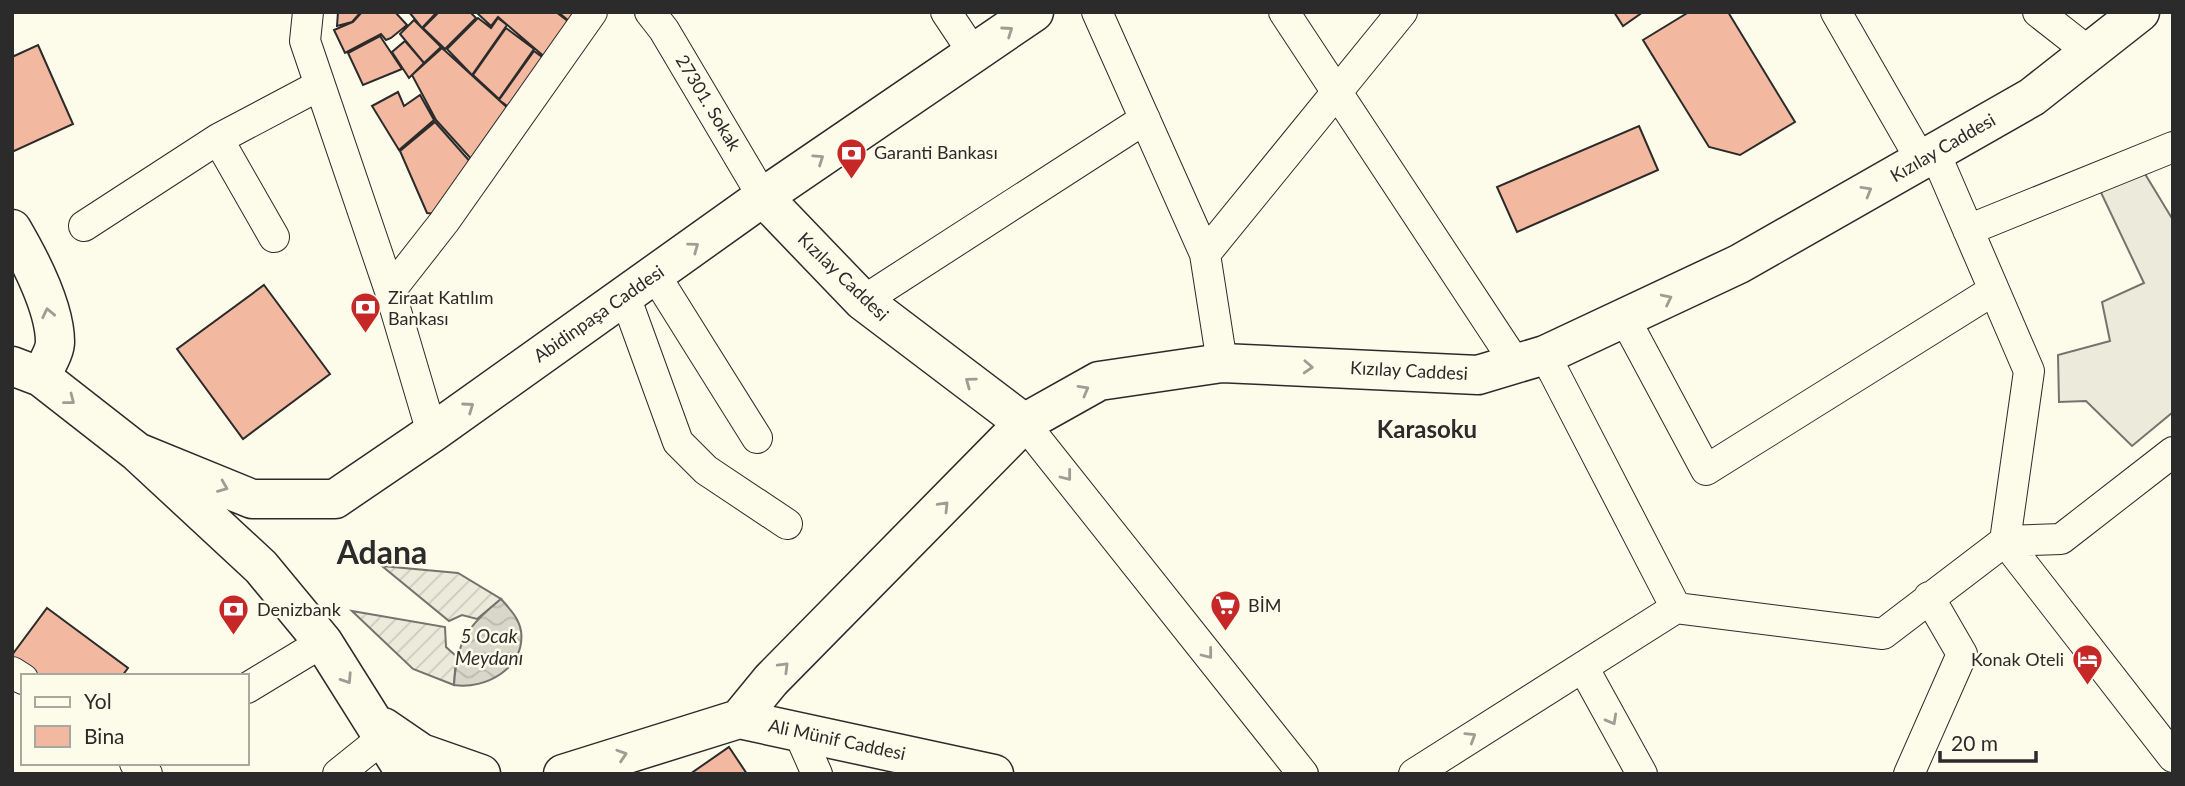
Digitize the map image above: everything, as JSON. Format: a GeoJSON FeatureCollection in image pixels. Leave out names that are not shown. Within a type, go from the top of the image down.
{"type":"FeatureCollection","features":[{"type":"Feature","properties":{"kind":"main road","name":"Abidinpaşa Caddesi"},"geometry":{"type":"LineString","coordinates":[[137,452],[252,499],[335,499],[763,197],[1034,12]]}},
{"type":"Feature","properties":{"kind":"main road","name":"Kızılay Caddesi"},"geometry":{"type":"LineString","coordinates":[[763,197],[863,301],[1024,423],[1099,381],[1222,363],[1478,374],[1531,360],[1625,319],[1739,264],[2032,97],[2140,12]]}},
{"type":"Feature","properties":{"kind":"main road"},"geometry":{"type":"LineString","coordinates":[[12,229],[31,261],[41,287],[55,343],[27,372],[137,452],[261,567],[323,642],[406,774]]}},
{"type":"Feature","properties":{"kind":"main road"},"geometry":{"type":"LineString","coordinates":[[739,719],[771,680],[1024,423]]}},
{"type":"Feature","properties":{"kind":"main road","name":"Ali Münif Caddesi"},"geometry":{"type":"LineString","coordinates":[[563,774],[739,719],[994,774]]}},
{"type":"Feature","properties":{"kind":"main road"},"geometry":{"type":"LineString","coordinates":[[379,728],[421,753],[481,774]]}},
{"type":"Feature","properties":{"kind":"street"},"geometry":{"type":"LineString","coordinates":[[308,12],[305,41],[390,291],[432,433]]}},
{"type":"Feature","properties":{"kind":"street"},"geometry":{"type":"LineString","coordinates":[[390,291],[444,222],[592,12]]}},
{"type":"Feature","properties":{"kind":"street","name":"27301. Sokak"},"geometry":{"type":"LineString","coordinates":[[650,12],[664,30],[763,197]]}},
{"type":"Feature","properties":{"kind":"street"},"geometry":{"type":"LineString","coordinates":[[946,12],[974,54]]}},
{"type":"Feature","properties":{"kind":"street"},"geometry":{"type":"LineString","coordinates":[[1097,12],[1205,254],[1222,363]]}},
{"type":"Feature","properties":{"kind":"street"},"geometry":{"type":"LineString","coordinates":[[1284,12],[1338,92],[1531,360],[1676,608]]}},
{"type":"Feature","properties":{"kind":"street"},"geometry":{"type":"LineString","coordinates":[[1205,254],[1402,12]]}},
{"type":"Feature","properties":{"kind":"street"},"geometry":{"type":"LineString","coordinates":[[1836,12],[1928,156],[1968,230],[2029,371],[2005,541],[2173,757]]}},
{"type":"Feature","properties":{"kind":"street"},"geometry":{"type":"LineString","coordinates":[[2038,12],[2090,52]]}},
{"type":"Feature","properties":{"kind":"street"},"geometry":{"type":"LineString","coordinates":[[84,226],[218,139],[320,85]]}},
{"type":"Feature","properties":{"kind":"street"},"geometry":{"type":"LineString","coordinates":[[863,301],[1145,119]]}},
{"type":"Feature","properties":{"kind":"street"},"geometry":{"type":"LineString","coordinates":[[218,139],[274,237]]}},
{"type":"Feature","properties":{"kind":"street"},"geometry":{"type":"LineString","coordinates":[[1968,230],[2173,147]]}},
{"type":"Feature","properties":{"kind":"street"},"geometry":{"type":"LineString","coordinates":[[640,285],[757,438]]}},
{"type":"Feature","properties":{"kind":"street"},"geometry":{"type":"LineString","coordinates":[[640,285],[678,442],[706,470],[787,524]]}},
{"type":"Feature","properties":{"kind":"street"},"geometry":{"type":"LineString","coordinates":[[1625,319],[1706,470],[1994,289]]}},
{"type":"Feature","properties":{"kind":"street"},"geometry":{"type":"LineString","coordinates":[[1024,423],[1303,774]]}},
{"type":"Feature","properties":{"kind":"street"},"geometry":{"type":"LineString","coordinates":[[1413,774],[1676,608],[1883,634],[2005,541],[2062,539],[2173,452]]}},
{"type":"Feature","properties":{"kind":"street"},"geometry":{"type":"LineString","coordinates":[[1909,774],[1962,654],[1929,597]]}},
{"type":"Feature","properties":{"kind":"street"},"geometry":{"type":"LineString","coordinates":[[248,687],[323,642]]}},
{"type":"Feature","properties":{"kind":"street"},"geometry":{"type":"LineString","coordinates":[[1583,667],[1642,774]]}},
{"type":"Feature","properties":{"kind":"street"},"geometry":{"type":"LineString","coordinates":[[338,774],[379,728]]}},
{"type":"Feature","properties":{"kind":"street"},"geometry":{"type":"LineString","coordinates":[[798,731],[817,774]]}},
{"type":"Feature","properties":{"kind":"shaded area"},"geometry":{"type":"Polygon","coordinates":[[[2142,169],[2173,220],[2173,412],[2132,446],[2086,401],[2059,402],[2058,355],[2110,341],[2102,302],[2144,283],[2095,180],[2142,169]]]}},
{"type":"Feature","properties":{"kind":"shaded area"},"geometry":{"type":"Polygon","coordinates":[[[382,566],[458,573],[501,599],[477,619],[462,615],[449,621],[382,566]]]}},
{"type":"Feature","properties":{"kind":"shaded area"},"geometry":{"type":"Polygon","coordinates":[[[352,611],[445,627],[446,647],[456,656],[454,685],[413,669],[352,611]]]}},
{"type":"Feature","properties":{"kind":"water","name":"5 Ocak Meydanı"},"geometry":{"type":"Polygon","coordinates":[[[501,599],[520,626],[521,644],[517,656],[501,674],[490,680],[466,686],[454,685],[458,657],[466,636],[479,618],[501,599]]]}},
{"type":"Feature","properties":{"kind":"building"},"geometry":{"type":"Polygon","coordinates":[[[338,12],[361,12],[352,22],[337,26],[338,12]]]}},
{"type":"Feature","properties":{"kind":"building"},"geometry":{"type":"Polygon","coordinates":[[[362,12],[395,12],[407,25],[391,38],[386,40],[381,34],[345,53],[334,30],[353,22],[362,12]]]}},
{"type":"Feature","properties":{"kind":"building"},"geometry":{"type":"Polygon","coordinates":[[[409,12],[437,12],[422,28],[409,12]]]}},
{"type":"Feature","properties":{"kind":"building"},"geometry":{"type":"Polygon","coordinates":[[[439,12],[470,12],[476,18],[445,49],[423,28],[439,12]]]}},
{"type":"Feature","properties":{"kind":"building"},"geometry":{"type":"Polygon","coordinates":[[[476,12],[556,12],[569,22],[547,59],[498,17],[491,26],[476,12]]]}},
{"type":"Feature","properties":{"kind":"building"},"geometry":{"type":"Polygon","coordinates":[[[558,12],[574,12],[569,21],[558,12]]]}},
{"type":"Feature","properties":{"kind":"building"},"geometry":{"type":"Polygon","coordinates":[[[1614,12],[1643,12],[1623,26],[1614,12]]]}},
{"type":"Feature","properties":{"kind":"building"},"geometry":{"type":"Polygon","coordinates":[[[1689,12],[1728,12],[1795,122],[1740,155],[1709,147],[1643,40],[1689,12]]]}},
{"type":"Feature","properties":{"kind":"building"},"geometry":{"type":"Polygon","coordinates":[[[478,18],[491,28],[498,18],[507,25],[472,75],[447,49],[478,18]]]}},
{"type":"Feature","properties":{"kind":"building"},"geometry":{"type":"Polygon","coordinates":[[[414,20],[441,47],[424,63],[400,34],[414,20]]]}},
{"type":"Feature","properties":{"kind":"building"},"geometry":{"type":"Polygon","coordinates":[[[506,28],[534,49],[499,99],[473,75],[506,28]]]}},
{"type":"Feature","properties":{"kind":"building"},"geometry":{"type":"Polygon","coordinates":[[[380,36],[402,69],[363,85],[348,53],[380,36]]]}},
{"type":"Feature","properties":{"kind":"building"},"geometry":{"type":"Polygon","coordinates":[[[405,41],[424,63],[409,78],[392,52],[405,41]]]}},
{"type":"Feature","properties":{"kind":"building"},"geometry":{"type":"Polygon","coordinates":[[[38,45],[73,124],[12,152],[12,57],[38,45]]]}},
{"type":"Feature","properties":{"kind":"building"},"geometry":{"type":"Polygon","coordinates":[[[442,48],[512,112],[473,161],[436,120],[412,75],[442,48]]]}},
{"type":"Feature","properties":{"kind":"building"},"geometry":{"type":"Polygon","coordinates":[[[534,51],[550,63],[514,111],[499,100],[534,51]]]}},
{"type":"Feature","properties":{"kind":"building"},"geometry":{"type":"Polygon","coordinates":[[[398,92],[404,106],[420,95],[434,120],[399,150],[372,106],[398,92]]]}},
{"type":"Feature","properties":{"kind":"building"},"geometry":{"type":"Polygon","coordinates":[[[435,122],[473,165],[445,215],[427,213],[400,151],[435,122]]]}},
{"type":"Feature","properties":{"kind":"building"},"geometry":{"type":"Polygon","coordinates":[[[1639,126],[1658,170],[1517,232],[1497,187],[1639,126]]]}},
{"type":"Feature","properties":{"kind":"building"},"geometry":{"type":"Polygon","coordinates":[[[264,285],[330,374],[243,439],[177,349],[264,285]]]}},
{"type":"Feature","properties":{"kind":"building"},"geometry":{"type":"Polygon","coordinates":[[[47,608],[128,668],[124,674],[23,674],[12,666],[12,655],[47,608]]]}},
{"type":"Feature","properties":{"kind":"building"},"geometry":{"type":"Polygon","coordinates":[[[729,747],[747,774],[690,774],[729,747]]]}},
{"type":"Feature","properties":{"kind":"place","name":"Garanti Bankası"},"geometry":{"type":"Point","coordinates":[851,180]}},
{"type":"Feature","properties":{"kind":"place","name":"Ziraat Katılım Bankası"},"geometry":{"type":"Point","coordinates":[365,335]}},
{"type":"Feature","properties":{"kind":"place","name":"BİM"},"geometry":{"type":"Point","coordinates":[1225,633]}},
{"type":"Feature","properties":{"kind":"place","name":"Denizbank"},"geometry":{"type":"Point","coordinates":[234,637]}},
{"type":"Feature","properties":{"kind":"place","name":"Konak Oteli"},"geometry":{"type":"Point","coordinates":[2087,687]}},
{"type":"Feature","properties":{"kind":"district","name":"Karasoku"},"geometry":{"type":"Point","coordinates":[1427,430]}},
{"type":"Feature","properties":{"kind":"district","name":"Adana"},"geometry":{"type":"Point","coordinates":[382,553]}}]}
